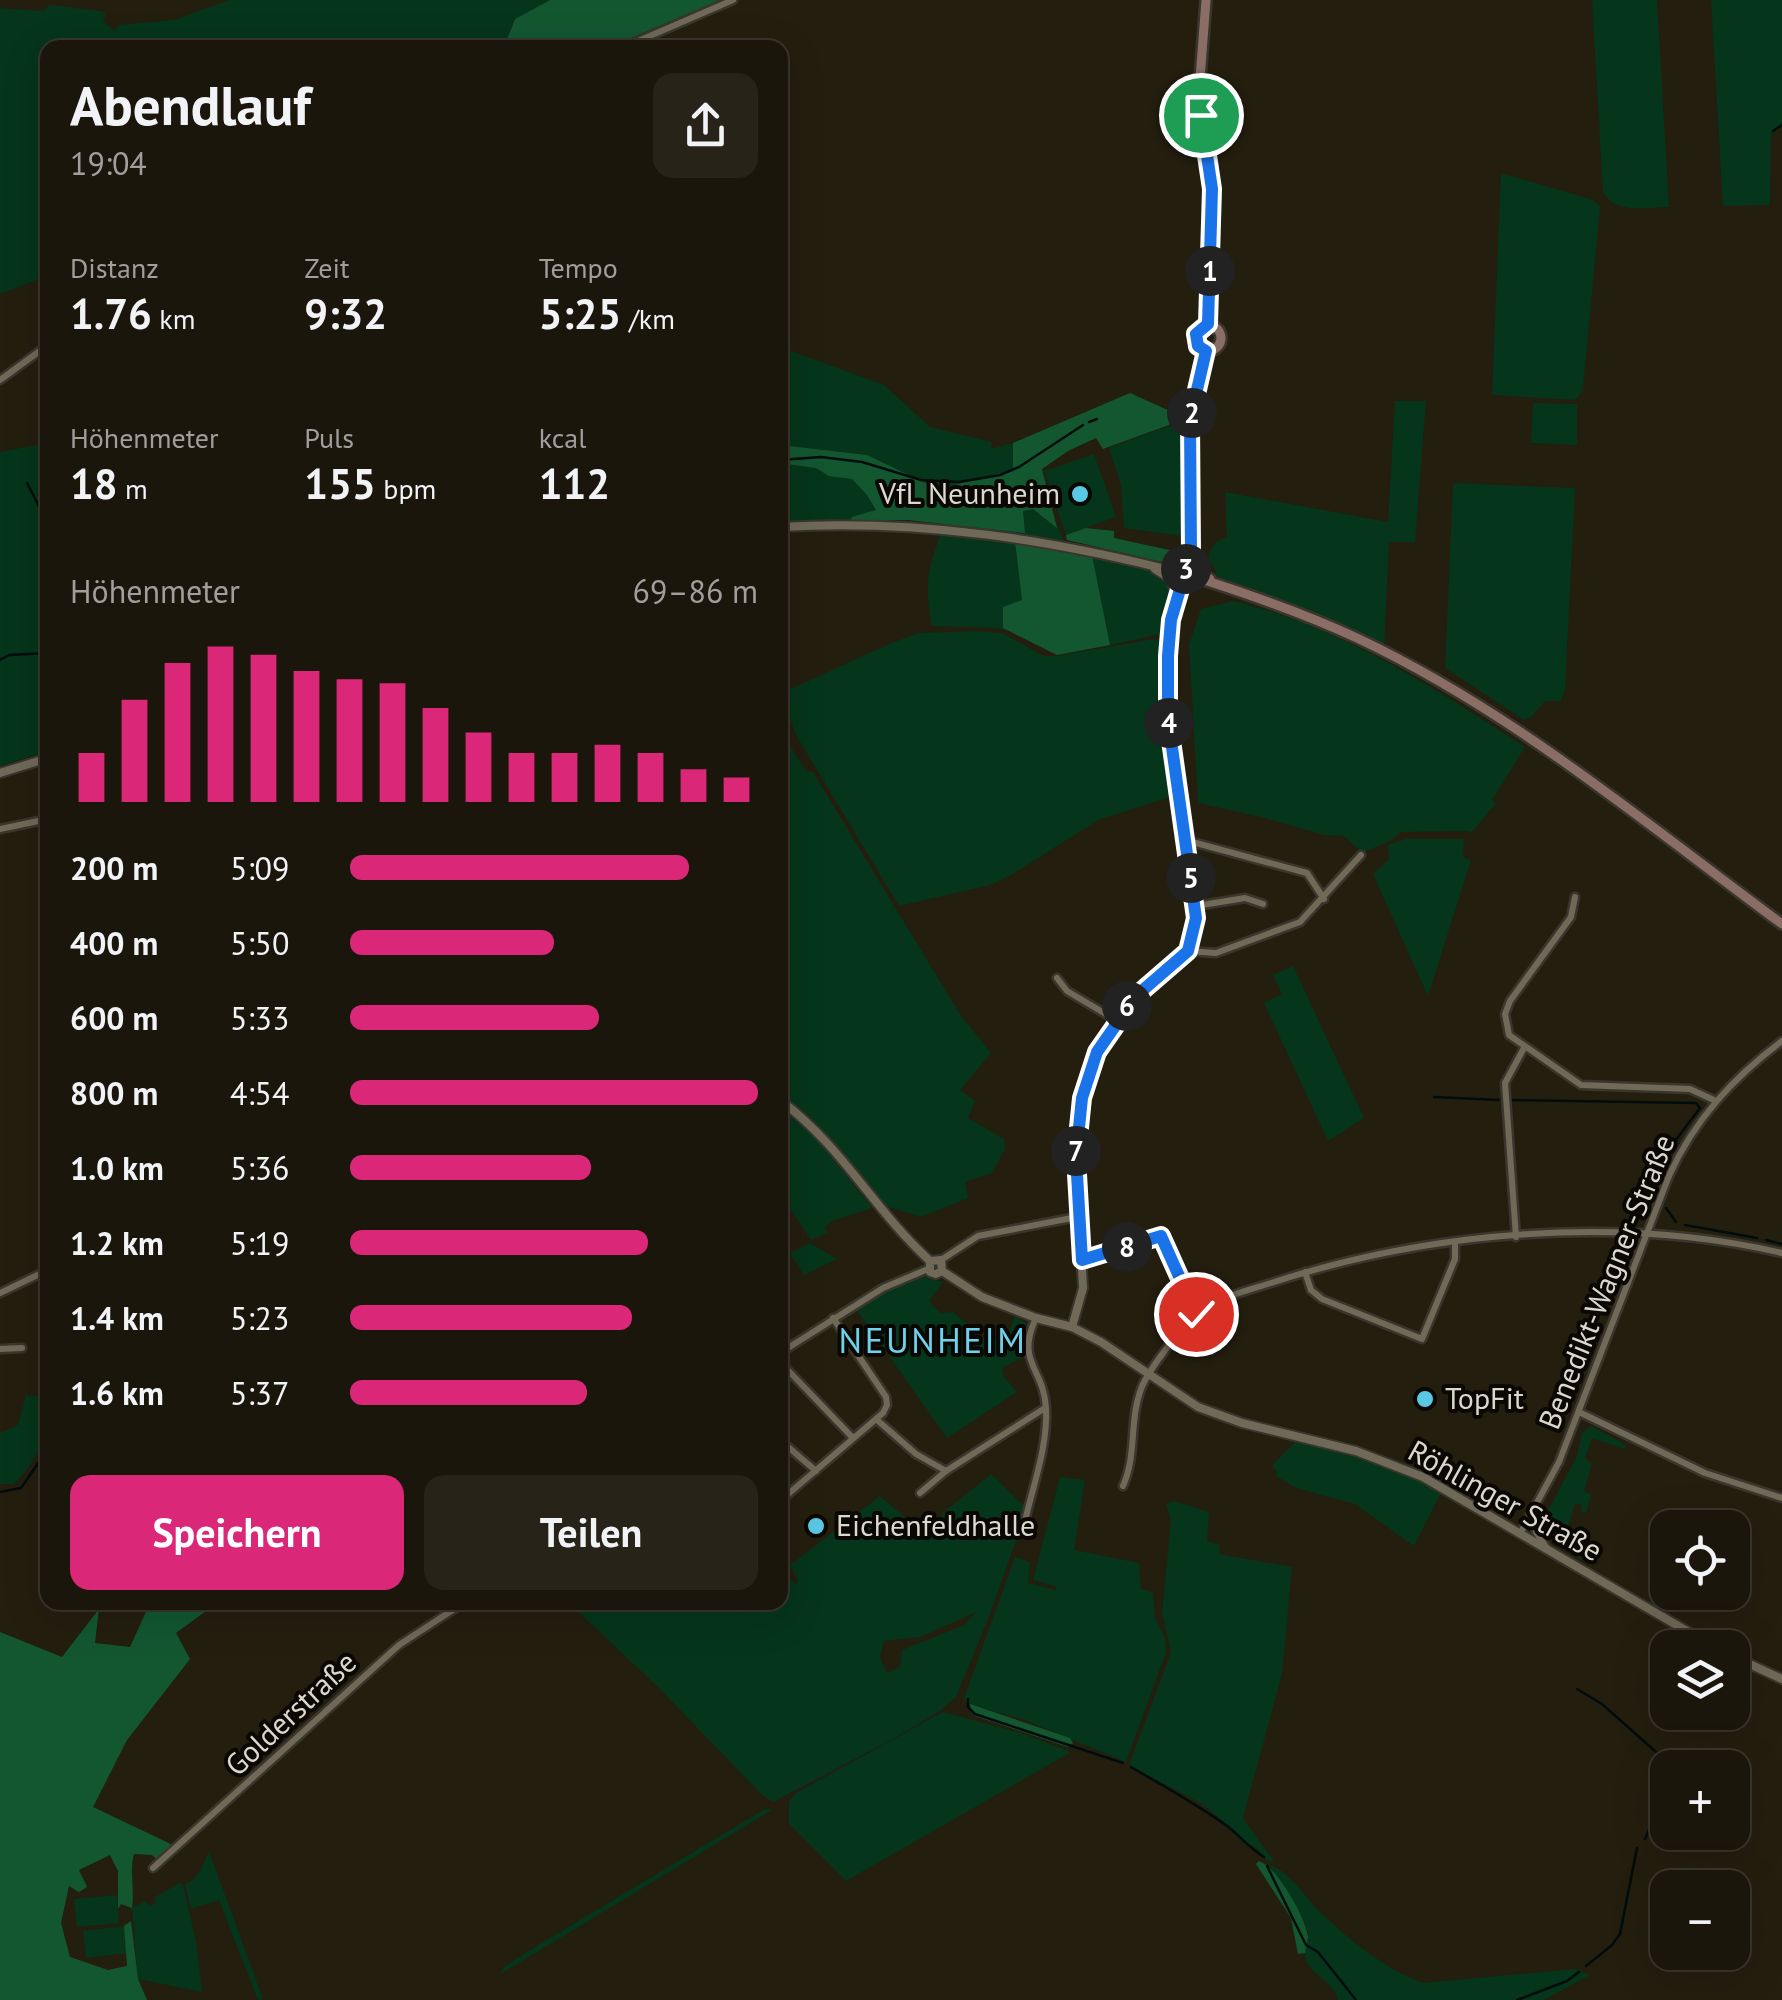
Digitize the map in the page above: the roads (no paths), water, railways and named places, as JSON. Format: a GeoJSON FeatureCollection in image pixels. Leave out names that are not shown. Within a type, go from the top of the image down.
{"type":"FeatureCollection","features":[{"type":"Feature","properties":{"kind":"main road"},"geometry":{"type":"LineString","coordinates":[[1206,0],[1199,92],[1212,189],[1208,324],[1196,334],[1198,346],[1206,351]]}},
{"type":"Feature","properties":{"kind":"main road"},"geometry":{"type":"LineString","coordinates":[[1206,351],[1218,347],[1222,338],[1218,328],[1208,324]]}},
{"type":"Feature","properties":{"kind":"main road"},"geometry":{"type":"LineString","coordinates":[[1206,351],[1190,420],[1191,552],[1185,574],[1358,639],[1458,693],[1584,776],[1782,924]]}},
{"type":"Feature","properties":{"kind":"main road"},"geometry":{"type":"LineString","coordinates":[[1191,552],[1198,571],[1216,584]]}},
{"type":"Feature","properties":{"kind":"street"},"geometry":{"type":"LineString","coordinates":[[640,40],[733,0]]}},
{"type":"Feature","properties":{"kind":"street"},"geometry":{"type":"LineString","coordinates":[[0,380],[40,351]]}},
{"type":"Feature","properties":{"kind":"street"},"geometry":{"type":"LineString","coordinates":[[788,528],[886,526],[1054,543],[1185,574],[1175,605]]}},
{"type":"Feature","properties":{"kind":"street"},"geometry":{"type":"LineString","coordinates":[[1072,1327],[1083,1288],[1076,1157],[1082,1098],[1097,1052],[1116,1020],[1136,996],[1188,951],[1196,906],[1177,801],[1168,704],[1168,656],[1176,590],[1171,579],[1147,564]]}},
{"type":"Feature","properties":{"kind":"street"},"geometry":{"type":"LineString","coordinates":[[0,773],[40,760]]}},
{"type":"Feature","properties":{"kind":"street"},"geometry":{"type":"LineString","coordinates":[[0,830],[40,821]]}},
{"type":"Feature","properties":{"kind":"street"},"geometry":{"type":"LineString","coordinates":[[1185,840],[1307,873],[1324,899]]}},
{"type":"Feature","properties":{"kind":"street"},"geometry":{"type":"LineString","coordinates":[[1188,951],[1216,953],[1300,922],[1361,855]]}},
{"type":"Feature","properties":{"kind":"street"},"geometry":{"type":"LineString","coordinates":[[1576,897],[1571,917],[1510,1001],[1505,1014],[1510,1036],[1582,1084],[1690,1089],[1716,1100]]}},
{"type":"Feature","properties":{"kind":"street"},"geometry":{"type":"LineString","coordinates":[[1196,906],[1244,898],[1263,904]]}},
{"type":"Feature","properties":{"kind":"street"},"geometry":{"type":"LineString","coordinates":[[1057,978],[1067,990],[1116,1020]]}},
{"type":"Feature","properties":{"kind":"street","name":"Benedikt-Wagner-Straße"},"geometry":{"type":"LineString","coordinates":[[1521,1532],[1554,1472],[1688,1138],[1716,1100],[1782,1042]]}},
{"type":"Feature","properties":{"kind":"street"},"geometry":{"type":"LineString","coordinates":[[1516,1237],[1504,1083],[1524,1048]]}},
{"type":"Feature","properties":{"kind":"street"},"geometry":{"type":"LineString","coordinates":[[788,1107],[832,1144],[908,1240],[929,1265],[936,1274],[944,1265],[935,1258],[929,1265],[883,1288],[788,1348]]}},
{"type":"Feature","properties":{"kind":"street"},"geometry":{"type":"LineString","coordinates":[[941,1260],[978,1236],[1077,1217]]}},
{"type":"Feature","properties":{"kind":"street"},"geometry":{"type":"LineString","coordinates":[[1122,1486],[1131,1467],[1140,1390],[1196,1314],[1236,1294],[1305,1272],[1409,1248],[1585,1231],[1648,1232],[1738,1243],[1782,1253]]}},
{"type":"Feature","properties":{"kind":"street"},"geometry":{"type":"LineString","coordinates":[[1082,1260],[1161,1236],[1196,1314]]}},
{"type":"Feature","properties":{"kind":"street"},"geometry":{"type":"LineString","coordinates":[[1305,1272],[1311,1290],[1322,1299],[1422,1338],[1454,1258],[1456,1243]]}},
{"type":"Feature","properties":{"kind":"street","name":"Röhlinger Straße"},"geometry":{"type":"LineString","coordinates":[[942,1271],[982,1297],[1072,1327],[1101,1342],[1189,1402],[1220,1416],[1356,1451],[1451,1491],[1686,1630]]}},
{"type":"Feature","properties":{"kind":"street"},"geometry":{"type":"LineString","coordinates":[[0,1293],[40,1274]]}},
{"type":"Feature","properties":{"kind":"street"},"geometry":{"type":"LineString","coordinates":[[788,1494],[876,1419],[887,1405],[886,1397],[834,1318]]}},
{"type":"Feature","properties":{"kind":"street"},"geometry":{"type":"LineString","coordinates":[[1026,1517],[1046,1408],[1044,1391],[1026,1349],[1036,1318]]}},
{"type":"Feature","properties":{"kind":"street"},"geometry":{"type":"LineString","coordinates":[[0,1349],[22,1348]]}},
{"type":"Feature","properties":{"kind":"street"},"geometry":{"type":"LineString","coordinates":[[788,1370],[853,1438]]}},
{"type":"Feature","properties":{"kind":"street"},"geometry":{"type":"LineString","coordinates":[[920,1493],[946,1471],[1046,1408]]}},
{"type":"Feature","properties":{"kind":"street"},"geometry":{"type":"LineString","coordinates":[[1579,1412],[1705,1472],[1782,1498]]}},
{"type":"Feature","properties":{"kind":"street"},"geometry":{"type":"LineString","coordinates":[[876,1419],[916,1454],[946,1471]]}},
{"type":"Feature","properties":{"kind":"street"},"geometry":{"type":"LineString","coordinates":[[788,1447],[816,1471]]}},
{"type":"Feature","properties":{"kind":"street"},"geometry":{"type":"LineString","coordinates":[[1534,1510],[1534,1526],[1546,1546]]}},
{"type":"Feature","properties":{"kind":"street","name":"Golderstraße"},"geometry":{"type":"LineString","coordinates":[[154,1868],[400,1646],[454,1610]]}},
{"type":"Feature","properties":{"kind":"street"},"geometry":{"type":"LineString","coordinates":[[1750,1664],[1782,1679]]}},
{"type":"Feature","properties":{"kind":"waterway"},"geometry":{"type":"LineString","coordinates":[[1773,131],[1782,125]]}},
{"type":"Feature","properties":{"kind":"waterway"},"geometry":{"type":"LineString","coordinates":[[1089,422],[1097,419]]}},
{"type":"Feature","properties":{"kind":"waterway"},"geometry":{"type":"LineString","coordinates":[[788,459],[821,457],[862,462],[921,480],[959,482],[1000,475],[1019,467],[1083,425]]}},
{"type":"Feature","properties":{"kind":"waterway"},"geometry":{"type":"LineString","coordinates":[[27,483],[40,508]]}},
{"type":"Feature","properties":{"kind":"waterway"},"geometry":{"type":"LineString","coordinates":[[0,660],[9,655],[40,653]]}},
{"type":"Feature","properties":{"kind":"waterway"},"geometry":{"type":"LineString","coordinates":[[1434,1097],[1499,1100]]}},
{"type":"Feature","properties":{"kind":"waterway"},"geometry":{"type":"LineString","coordinates":[[1510,1100],[1696,1103],[1700,1108],[1662,1163],[1655,1199]]}},
{"type":"Feature","properties":{"kind":"waterway"},"geometry":{"type":"LineString","coordinates":[[1666,1208],[1676,1222]]}},
{"type":"Feature","properties":{"kind":"waterway"},"geometry":{"type":"LineString","coordinates":[[1685,1225],[1757,1238]]}},
{"type":"Feature","properties":{"kind":"waterway"},"geometry":{"type":"LineString","coordinates":[[1766,1240],[1782,1244]]}},
{"type":"Feature","properties":{"kind":"waterway"},"geometry":{"type":"LineString","coordinates":[[0,1492],[21,1488],[40,1461]]}},
{"type":"Feature","properties":{"kind":"waterway"},"geometry":{"type":"LineString","coordinates":[[1577,1689],[1602,1704],[1654,1750]]}},
{"type":"Feature","properties":{"kind":"waterway"},"geometry":{"type":"LineString","coordinates":[[968,1699],[968,1707],[975,1714],[1123,1763]]}},
{"type":"Feature","properties":{"kind":"waterway"},"geometry":{"type":"LineString","coordinates":[[1131,1767],[1216,1818],[1264,1857]]}},
{"type":"Feature","properties":{"kind":"waterway"},"geometry":{"type":"LineString","coordinates":[[1645,1839],[1650,1827]]}},
{"type":"Feature","properties":{"kind":"waterway"},"geometry":{"type":"LineString","coordinates":[[1586,1966],[1620,1934],[1637,1848]]}},
{"type":"Feature","properties":{"kind":"waterway"},"geometry":{"type":"LineString","coordinates":[[1267,1866],[1306,1945],[1318,1952],[1356,2000]]}},
{"type":"Feature","properties":{"kind":"waterway"},"geometry":{"type":"LineString","coordinates":[[1517,2000],[1567,1981],[1579,1972]]}},
{"type":"Feature","properties":{"kind":"place","name":"VfL Neunheim"},"geometry":{"type":"Point","coordinates":[1080,494]}},
{"type":"Feature","properties":{"kind":"place","name":"TopFit"},"geometry":{"type":"Point","coordinates":[1425,1399]}},
{"type":"Feature","properties":{"kind":"place","name":"Eichenfeldhalle"},"geometry":{"type":"Point","coordinates":[816,1526]}},
{"type":"Feature","properties":{"kind":"district","name":"NEUNHEIM"},"geometry":{"type":"Point","coordinates":[933,1341]}}]}
